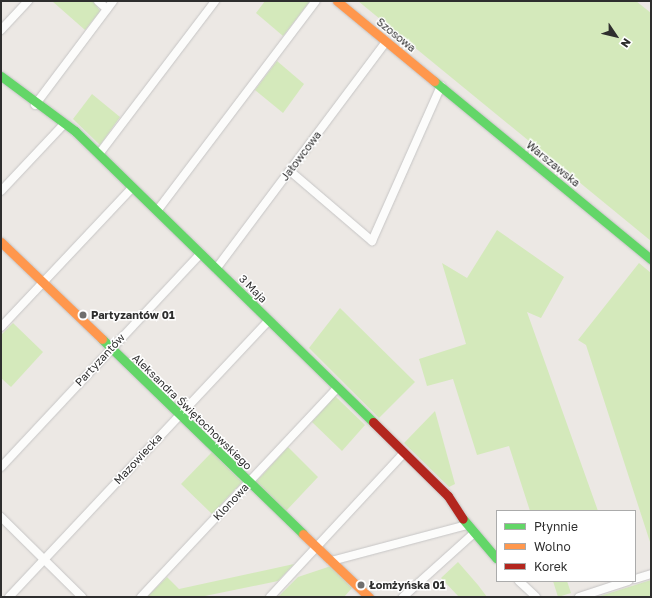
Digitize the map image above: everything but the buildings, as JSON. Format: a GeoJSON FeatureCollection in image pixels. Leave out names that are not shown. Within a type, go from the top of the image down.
{"type":"FeatureCollection","features":[{"type":"Feature","properties":{"kind":"street"},"geometry":{"type":"LineString","coordinates":[[1,30],[28,1]]}},
{"type":"Feature","properties":{"kind":"street"},"geometry":{"type":"LineString","coordinates":[[98,1],[107,10]]}},
{"type":"Feature","properties":{"kind":"street"},"geometry":{"type":"LineString","coordinates":[[35,105],[113,1]]}},
{"type":"Feature","properties":{"kind":"street"},"geometry":{"type":"LineString","coordinates":[[99,154],[215,1]]}},
{"type":"Feature","properties":{"kind":"street"},"geometry":{"type":"LineString","coordinates":[[157,211],[316,1]]}},
{"type":"Feature","properties":{"kind":"street","name":"Szosowa"},"geometry":{"type":"LineString","coordinates":[[337,1],[441,86]]}},
{"type":"Feature","properties":{"kind":"street","name":"Jałowcowa"},"geometry":{"type":"LineString","coordinates":[[216,269],[386,42]]}},
{"type":"Feature","properties":{"kind":"street","name":"3 Maja"},"geometry":{"type":"LineString","coordinates":[[1,76],[35,105],[65,123],[99,154],[403,454],[456,504],[474,534],[496,558]]}},
{"type":"Feature","properties":{"kind":"street"},"geometry":{"type":"LineString","coordinates":[[290,171],[372,240],[441,86]]}},
{"type":"Feature","properties":{"kind":"street","name":"Warszawska"},"geometry":{"type":"LineString","coordinates":[[441,86],[651,259]]}},
{"type":"Feature","properties":{"kind":"street"},"geometry":{"type":"LineString","coordinates":[[1,191],[65,123]]}},
{"type":"Feature","properties":{"kind":"street"},"geometry":{"type":"LineString","coordinates":[[1,327],[132,188]]}},
{"type":"Feature","properties":{"kind":"street","name":"Aleksandra Świętochowskiego"},"geometry":{"type":"LineString","coordinates":[[1,242],[178,417],[369,597]]}},
{"type":"Feature","properties":{"kind":"street","name":"Partyzantów"},"geometry":{"type":"LineString","coordinates":[[1,466],[200,254]]}},
{"type":"Feature","properties":{"kind":"street","name":"Mazowiecka"},"geometry":{"type":"LineString","coordinates":[[8,597],[268,321]]}},
{"type":"Feature","properties":{"kind":"street","name":"Klonowa"},"geometry":{"type":"LineString","coordinates":[[141,597],[337,388]]}},
{"type":"Feature","properties":{"kind":"street"},"geometry":{"type":"LineString","coordinates":[[270,597],[403,454]]}},
{"type":"Feature","properties":{"kind":"street"},"geometry":{"type":"LineString","coordinates":[[1,517],[82,597]]}},
{"type":"Feature","properties":{"kind":"street"},"geometry":{"type":"LineString","coordinates":[[331,561],[467,524]]}},
{"type":"Feature","properties":{"kind":"street"},"geometry":{"type":"LineString","coordinates":[[403,597],[474,534]]}},
{"type":"Feature","properties":{"kind":"street"},"geometry":{"type":"LineString","coordinates":[[636,579],[651,574]]}},
{"type":"Feature","properties":{"kind":"street"},"geometry":{"type":"LineString","coordinates":[[520,582],[536,597]]}},
{"type":"Feature","properties":{"kind":"street"},"geometry":{"type":"LineString","coordinates":[[579,597],[625,582]]}},
{"type":"Feature","properties":{"kind":"green space"},"geometry":{"type":"Polygon","coordinates":[[[52,1],[93,1],[100,11],[85,30],[52,1]]]}},
{"type":"Feature","properties":{"kind":"green space"},"geometry":{"type":"Polygon","coordinates":[[[265,1],[310,1],[283,36],[256,13],[265,1]]]}},
{"type":"Feature","properties":{"kind":"green space"},"geometry":{"type":"Polygon","coordinates":[[[358,1],[636,1],[651,13],[651,241],[358,1]]]}},
{"type":"Feature","properties":{"kind":"green space"},"geometry":{"type":"Polygon","coordinates":[[[277,61],[304,84],[283,113],[255,90],[277,61]]]}},
{"type":"Feature","properties":{"kind":"green space"},"geometry":{"type":"Polygon","coordinates":[[[92,94],[120,117],[100,145],[73,119],[92,94]]]}},
{"type":"Feature","properties":{"kind":"green space"},"geometry":{"type":"Polygon","coordinates":[[[497,230],[564,277],[541,318],[527,312],[598,510],[530,510],[509,446],[477,455],[453,379],[427,386],[419,359],[466,344],[442,263],[467,278],[497,230]]]}},
{"type":"Feature","properties":{"kind":"green space"},"geometry":{"type":"Polygon","coordinates":[[[639,263],[651,273],[651,545],[586,345],[578,340],[639,263]]]}},
{"type":"Feature","properties":{"kind":"green space"},"geometry":{"type":"Polygon","coordinates":[[[340,308],[415,382],[379,418],[309,348],[340,308]]]}},
{"type":"Feature","properties":{"kind":"green space"},"geometry":{"type":"Polygon","coordinates":[[[13,323],[43,352],[11,387],[1,378],[1,335],[13,323]]]}},
{"type":"Feature","properties":{"kind":"green space"},"geometry":{"type":"Polygon","coordinates":[[[335,396],[365,425],[342,451],[312,422],[335,396]]]}},
{"type":"Feature","properties":{"kind":"green space"},"geometry":{"type":"Polygon","coordinates":[[[435,411],[455,484],[449,487],[404,443],[435,411]]]}},
{"type":"Feature","properties":{"kind":"green space"},"geometry":{"type":"Polygon","coordinates":[[[288,447],[318,477],[286,511],[256,482],[288,447]]]}},
{"type":"Feature","properties":{"kind":"green space"},"geometry":{"type":"Polygon","coordinates":[[[212,452],[242,482],[212,514],[181,484],[212,452]]]}},
{"type":"Feature","properties":{"kind":"green space"},"geometry":{"type":"Polygon","coordinates":[[[458,562],[487,597],[459,597],[441,578],[458,562]]]}},
{"type":"Feature","properties":{"kind":"green space"},"geometry":{"type":"Polygon","coordinates":[[[294,564],[278,581],[200,597],[147,597],[167,577],[179,589],[294,564]]]}},
{"type":"Feature","properties":{"kind":"green space"},"geometry":{"type":"Polygon","coordinates":[[[331,566],[352,588],[344,597],[278,597],[298,577],[331,566]]]}},
{"type":"Feature","properties":{"kind":"green space"},"geometry":{"type":"Polygon","coordinates":[[[651,580],[651,597],[597,597],[651,580]]]}},
{"type":"Feature","properties":{"kind":"green space"},"geometry":{"type":"Polygon","coordinates":[[[553,582],[567,582],[571,593],[558,597],[553,582]]]}},
{"type":"Feature","properties":{"kind":"traffic: fast"},"geometry":{"type":"LineString","coordinates":[[1,76],[75,131],[373,422]]}},
{"type":"Feature","properties":{"kind":"traffic: fast"},"geometry":{"type":"LineString","coordinates":[[434,81],[651,259]]}},
{"type":"Feature","properties":{"kind":"traffic: fast"},"geometry":{"type":"LineString","coordinates":[[102,339],[303,534]]}},
{"type":"Feature","properties":{"kind":"traffic: fast"},"geometry":{"type":"LineString","coordinates":[[463,519],[496,558]]}},
{"type":"Feature","properties":{"kind":"traffic: slow"},"geometry":{"type":"LineString","coordinates":[[337,1],[434,81]]}},
{"type":"Feature","properties":{"kind":"traffic: slow"},"geometry":{"type":"LineString","coordinates":[[1,242],[102,339]]}},
{"type":"Feature","properties":{"kind":"traffic: slow"},"geometry":{"type":"LineString","coordinates":[[303,534],[369,597]]}},
{"type":"Feature","properties":{"kind":"traffic: jam"},"geometry":{"type":"LineString","coordinates":[[373,422],[448,496],[463,519]]}},
{"type":"Feature","properties":{"kind":"place","name":"Partyzantów 01"},"geometry":{"type":"Point","coordinates":[83,315]}},
{"type":"Feature","properties":{"kind":"place","name":"Łomżyńska 01"},"geometry":{"type":"Point","coordinates":[361,585]}}]}
